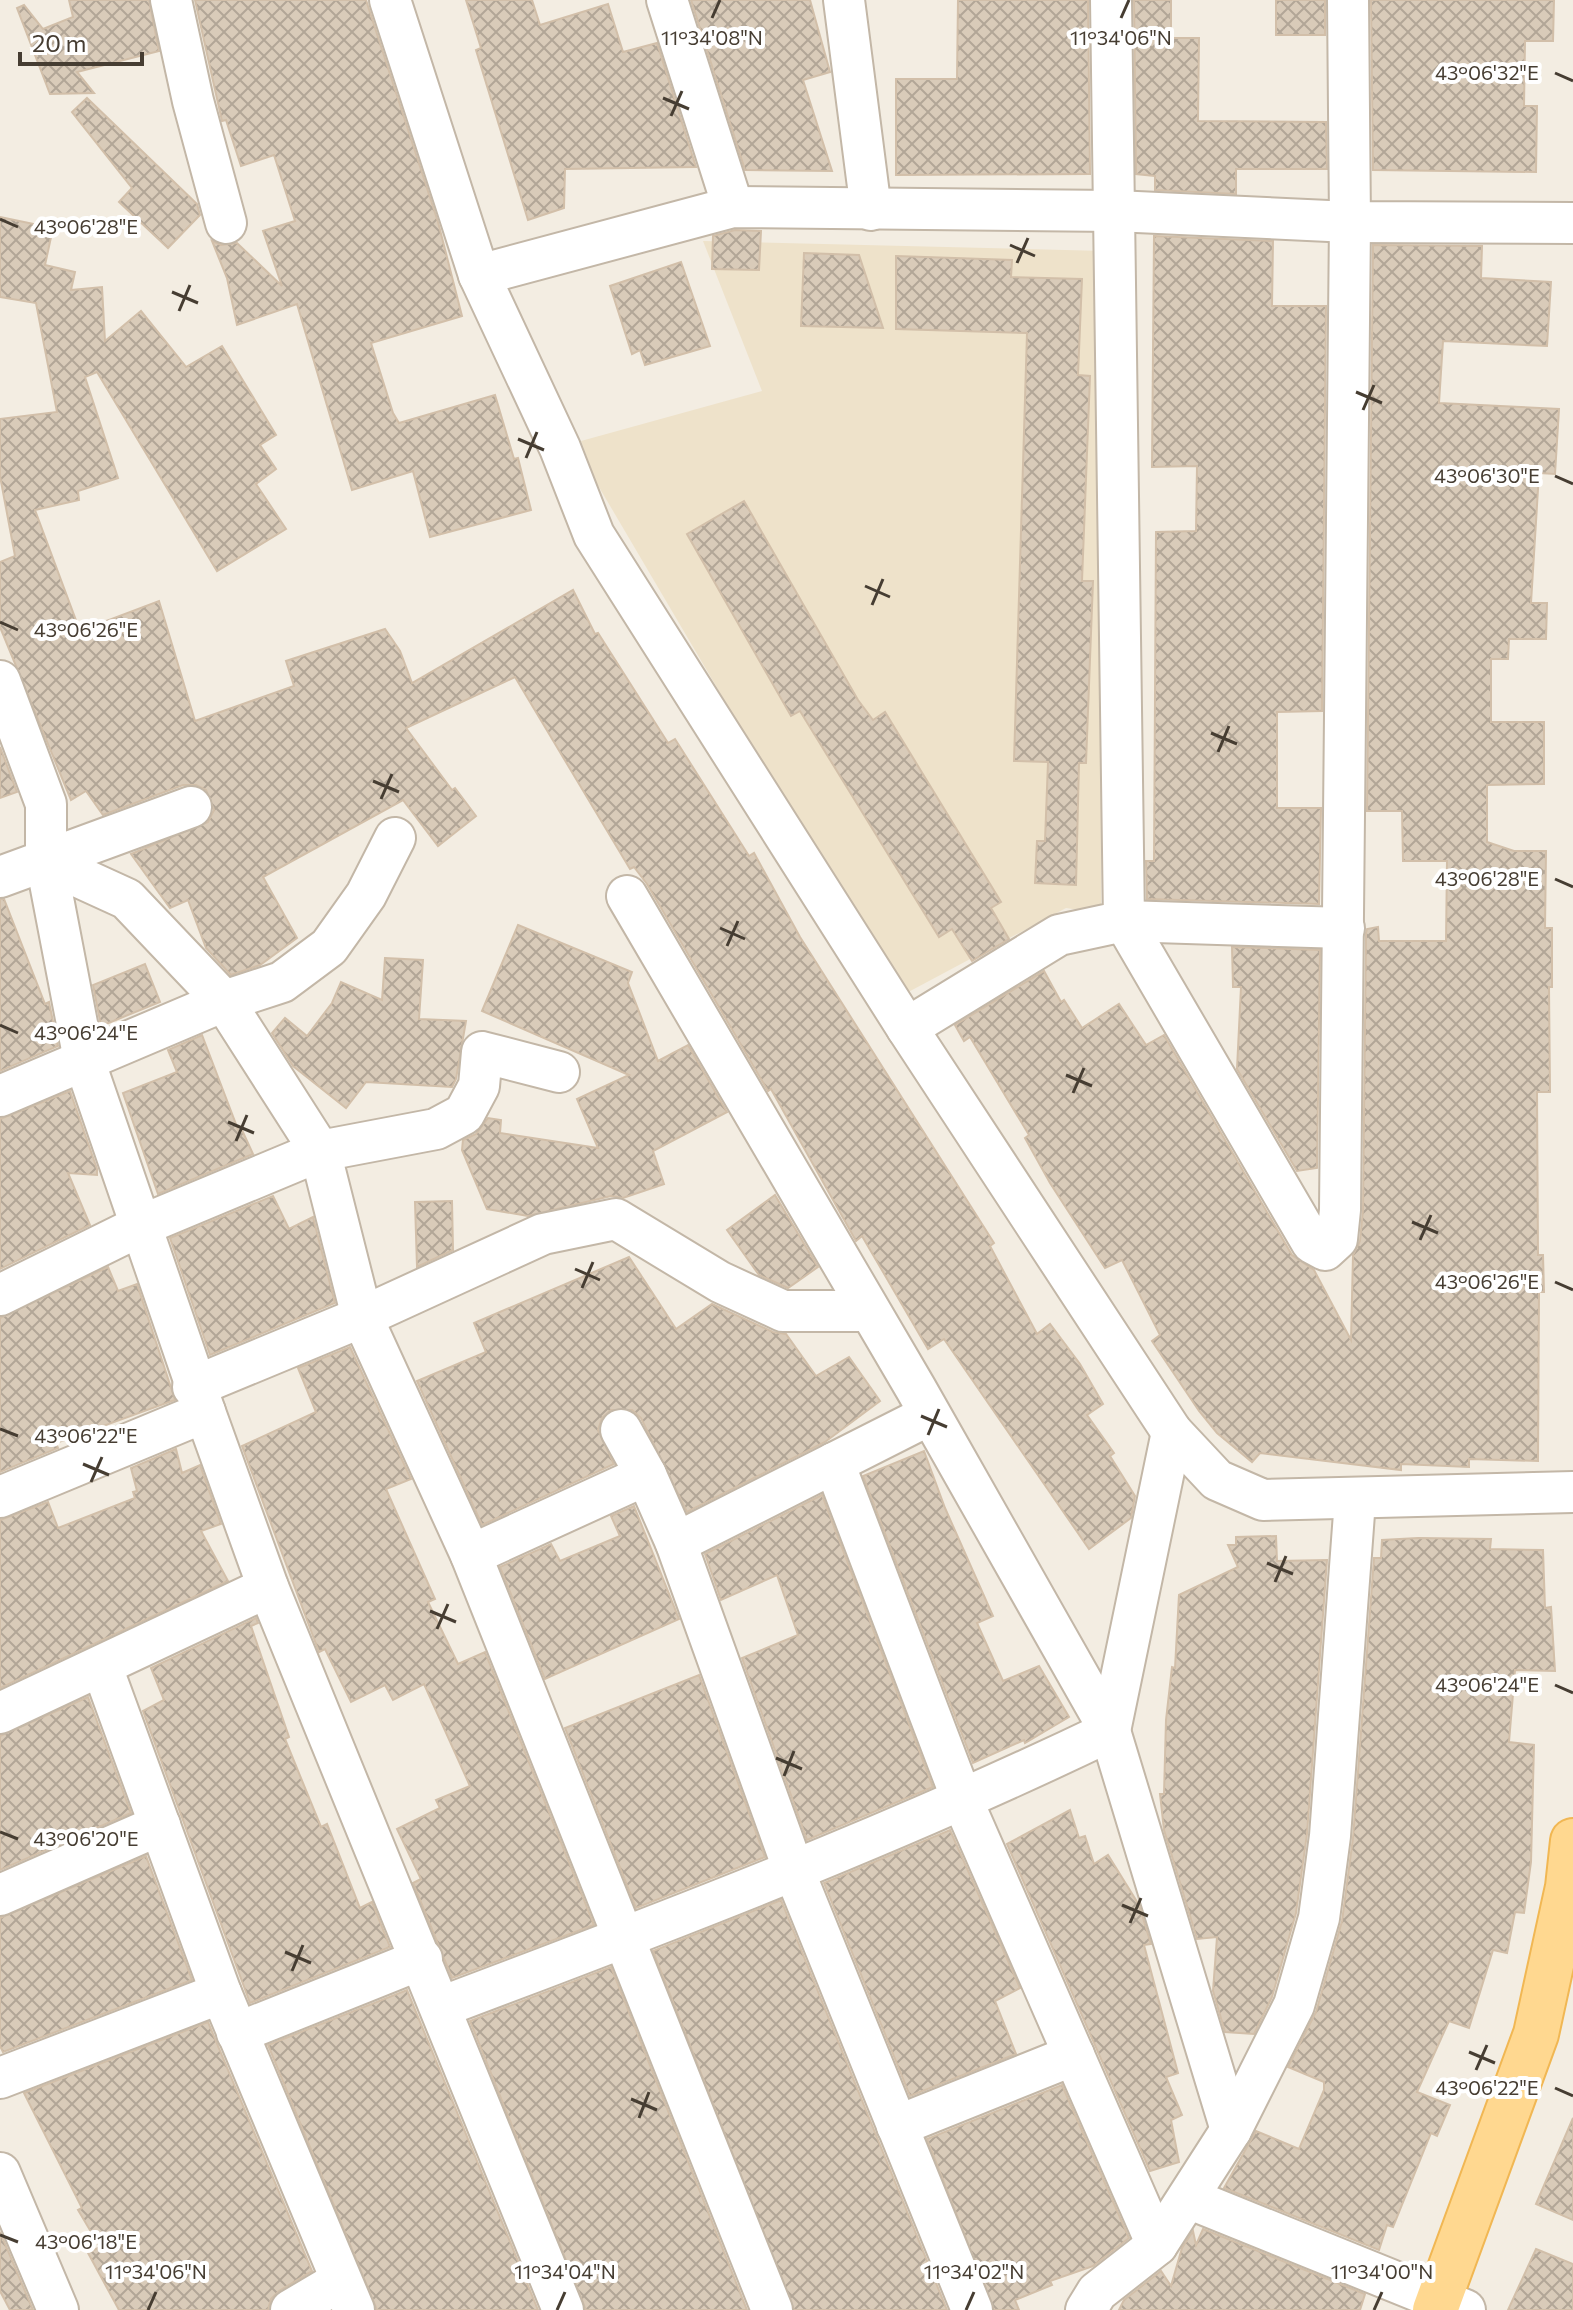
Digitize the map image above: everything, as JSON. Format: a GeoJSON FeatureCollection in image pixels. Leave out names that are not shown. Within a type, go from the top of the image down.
{"type":"FeatureCollection","features":[{"type":"Feature","properties":{"kind":"main road"},"geometry":{"type":"LineString","coordinates":[[1446,2307],[1536,2034],[1568,1887],[1573,1841]]}},
{"type":"Feature","properties":{"kind":"street"},"geometry":{"type":"LineString","coordinates":[[171,0],[193,101],[226,223]]}},
{"type":"Feature","properties":{"kind":"street"},"geometry":{"type":"LineString","coordinates":[[390,0],[479,275],[560,448],[594,535],[907,1028],[1172,1432],[1217,1480],[1263,1500],[1573,1492]]}},
{"type":"Feature","properties":{"kind":"street"},"geometry":{"type":"LineString","coordinates":[[667,0],[733,207]]}},
{"type":"Feature","properties":{"kind":"street"},"geometry":{"type":"LineString","coordinates":[[844,0],[871,210]]}},
{"type":"Feature","properties":{"kind":"street"},"geometry":{"type":"LineString","coordinates":[[1111,0],[1124,921],[1312,1243],[1325,1250],[1337,1239],[1340,1210],[1350,222],[1348,0]]}},
{"type":"Feature","properties":{"kind":"street"},"geometry":{"type":"LineString","coordinates":[[479,275],[733,207],[1115,211],[1350,222],[1573,223]]}},
{"type":"Feature","properties":{"kind":"street"},"geometry":{"type":"LineString","coordinates":[[0,681],[46,804],[46,862],[84,1060],[199,1399],[268,1587],[563,2310]]}},
{"type":"Feature","properties":{"kind":"street"},"geometry":{"type":"LineString","coordinates":[[0,877],[191,807]]}},
{"type":"Feature","properties":{"kind":"street"},"geometry":{"type":"LineString","coordinates":[[0,1096],[224,1001],[282,982],[329,947],[366,895],[395,838]]}},
{"type":"Feature","properties":{"kind":"street"},"geometry":{"type":"LineString","coordinates":[[46,862],[127,899],[224,1001],[320,1151],[362,1317],[471,1555],[772,2310]]}},
{"type":"Feature","properties":{"kind":"street"},"geometry":{"type":"LineString","coordinates":[[627,896],[1110,1731],[1231,2130]]}},
{"type":"Feature","properties":{"kind":"street"},"geometry":{"type":"LineString","coordinates":[[907,1028],[1059,935],[1124,921],[1344,928]]}},
{"type":"Feature","properties":{"kind":"street"},"geometry":{"type":"LineString","coordinates":[[0,1295],[140,1226],[320,1151],[436,1129],[464,1114],[479,1086],[482,1052],[559,1072]]}},
{"type":"Feature","properties":{"kind":"street"},"geometry":{"type":"LineString","coordinates":[[0,1497],[362,1317],[543,1234],[616,1219],[720,1282],[783,1311],[868,1311]]}},
{"type":"Feature","properties":{"kind":"street"},"geometry":{"type":"LineString","coordinates":[[676,1543],[929,1415]]}},
{"type":"Feature","properties":{"kind":"street"},"geometry":{"type":"LineString","coordinates":[[621,1430],[646,1475],[676,1543],[794,1871],[972,2310]]}},
{"type":"Feature","properties":{"kind":"street"},"geometry":{"type":"LineString","coordinates":[[1110,1731],[1172,1432]]}},
{"type":"Feature","properties":{"kind":"street"},"geometry":{"type":"LineString","coordinates":[[834,1463],[963,1802],[1157,2245]]}},
{"type":"Feature","properties":{"kind":"street"},"geometry":{"type":"LineString","coordinates":[[471,1555],[646,1475]]}},
{"type":"Feature","properties":{"kind":"street"},"geometry":{"type":"LineString","coordinates":[[1086,2310],[1097,2292],[1157,2245],[1231,2130],[1294,2005],[1319,1918],[1330,1836],[1355,1500]]}},
{"type":"Feature","properties":{"kind":"street"},"geometry":{"type":"LineString","coordinates":[[0,1713],[268,1587]]}},
{"type":"Feature","properties":{"kind":"street"},"geometry":{"type":"LineString","coordinates":[[102,1667],[221,1993],[347,2295],[291,2310]]}},
{"type":"Feature","properties":{"kind":"street"},"geometry":{"type":"LineString","coordinates":[[441,2007],[622,1939],[963,1802],[1110,1731]]}},
{"type":"Feature","properties":{"kind":"street"},"geometry":{"type":"LineString","coordinates":[[0,1895],[160,1825]]}},
{"type":"Feature","properties":{"kind":"street"},"geometry":{"type":"LineString","coordinates":[[237,2033],[422,1959]]}},
{"type":"Feature","properties":{"kind":"street"},"geometry":{"type":"LineString","coordinates":[[0,2078],[221,1993]]}},
{"type":"Feature","properties":{"kind":"street"},"geometry":{"type":"LineString","coordinates":[[897,2126],[1074,2055]]}},
{"type":"Feature","properties":{"kind":"street"},"geometry":{"type":"LineString","coordinates":[[0,2173],[58,2310]]}},
{"type":"Feature","properties":{"kind":"street"},"geometry":{"type":"LineString","coordinates":[[1188,2198],[1446,2307]]}},
{"type":"Feature","properties":{"kind":"shaded area"},"geometry":{"type":"Polygon","coordinates":[[[703,241],[1104,251],[1101,913],[1066,908],[899,997],[596,482],[581,441],[762,391],[703,241]]]}},
{"type":"Feature","properties":{"kind":"building"},"geometry":{"type":"Polygon","coordinates":[[[69,0],[149,0],[159,51],[77,72],[94,93],[50,94],[17,8],[24,5],[43,29],[73,17],[69,0]]]}},
{"type":"Feature","properties":{"kind":"building"},"geometry":{"type":"Polygon","coordinates":[[[195,0],[366,0],[438,222],[462,316],[371,343],[393,413],[399,423],[495,395],[514,459],[518,458],[531,510],[430,537],[413,471],[352,490],[297,304],[237,325],[227,278],[212,241],[221,245],[237,243],[282,286],[263,231],[295,221],[274,155],[241,166],[226,120],[222,121],[195,0]]]}},
{"type":"Feature","properties":{"kind":"building"},"geometry":{"type":"Polygon","coordinates":[[[466,0],[532,0],[540,25],[608,4],[623,52],[657,43],[696,167],[565,169],[564,208],[528,220],[476,50],[481,48],[466,0]]]}},
{"type":"Feature","properties":{"kind":"building"},"geometry":{"type":"Polygon","coordinates":[[[691,0],[810,0],[830,72],[803,80],[832,171],[745,170],[691,0]]]}},
{"type":"Feature","properties":{"kind":"building"},"geometry":{"type":"Polygon","coordinates":[[[958,0],[1088,0],[1090,174],[896,175],[896,79],[957,79],[958,0]]]}},
{"type":"Feature","properties":{"kind":"building"},"geometry":{"type":"Polygon","coordinates":[[[1134,0],[1171,0],[1171,38],[1199,38],[1198,121],[1326,122],[1327,169],[1236,169],[1236,194],[1155,190],[1155,176],[1136,174],[1134,0]]]}},
{"type":"Feature","properties":{"kind":"building"},"geometry":{"type":"Polygon","coordinates":[[[1276,0],[1325,0],[1325,35],[1276,35],[1276,0]]]}},
{"type":"Feature","properties":{"kind":"building"},"geometry":{"type":"Polygon","coordinates":[[[1371,0],[1554,0],[1553,41],[1525,41],[1524,106],[1537,106],[1536,172],[1373,170],[1371,0]]]}},
{"type":"Feature","properties":{"kind":"building"},"geometry":{"type":"Polygon","coordinates":[[[87,98],[197,204],[200,215],[168,248],[119,202],[132,188],[72,112],[87,98]]]}},
{"type":"Feature","properties":{"kind":"building"},"geometry":{"type":"Polygon","coordinates":[[[0,217],[53,228],[45,265],[75,272],[71,290],[102,287],[105,341],[141,311],[186,367],[222,346],[276,435],[260,445],[276,469],[256,484],[286,529],[217,571],[97,372],[85,377],[118,478],[78,491],[79,500],[35,510],[80,631],[159,601],[195,721],[294,686],[286,661],[385,629],[400,651],[412,683],[573,590],[595,634],[598,633],[668,743],[675,739],[749,856],[754,853],[800,937],[994,1243],[990,1246],[1037,1334],[1050,1324],[1080,1364],[1103,1404],[1087,1415],[1114,1453],[1110,1456],[1135,1496],[1131,1518],[1089,1549],[944,1339],[928,1349],[862,1236],[856,1241],[771,1089],[768,1091],[647,884],[634,867],[630,869],[515,677],[406,728],[452,790],[455,788],[476,816],[438,846],[403,800],[263,877],[297,938],[260,965],[231,975],[206,948],[188,900],[170,908],[131,854],[208,822],[214,810],[206,790],[196,785],[183,785],[103,815],[86,791],[71,800],[0,627],[0,562],[15,556],[0,476],[0,419],[57,412],[36,303],[0,297],[0,217]]]}},
{"type":"Feature","properties":{"kind":"building"},"geometry":{"type":"Polygon","coordinates":[[[735,230],[761,231],[759,270],[712,269],[713,236],[735,230]]]}},
{"type":"Feature","properties":{"kind":"building"},"geometry":{"type":"Polygon","coordinates":[[[1154,236],[1273,241],[1272,306],[1326,306],[1322,711],[1277,712],[1277,808],[1321,808],[1319,904],[1147,899],[1146,861],[1154,861],[1156,532],[1196,531],[1197,466],[1152,467],[1154,236]]]}},
{"type":"Feature","properties":{"kind":"building"},"geometry":{"type":"Polygon","coordinates":[[[1373,245],[1482,246],[1481,278],[1551,282],[1547,346],[1443,341],[1439,403],[1559,409],[1555,474],[1539,473],[1531,603],[1547,603],[1546,639],[1509,639],[1508,659],[1491,659],[1491,722],[1544,722],[1544,784],[1487,785],[1487,842],[1514,851],[1546,851],[1545,928],[1552,928],[1550,1092],[1537,1092],[1538,1255],[1543,1255],[1544,1292],[1539,1292],[1538,1461],[1469,1459],[1469,1467],[1401,1464],[1401,1470],[1260,1453],[1252,1462],[1217,1433],[1199,1411],[1152,1341],[1160,1335],[1122,1260],[1105,1268],[1050,1183],[1025,1138],[1029,1135],[970,1037],[964,1041],[955,1025],[1044,971],[1061,1002],[1064,1000],[1082,1028],[1119,1004],[1146,1045],[1164,1035],[1292,1255],[1314,1270],[1351,1340],[1353,1255],[1360,1241],[1363,1210],[1366,933],[1367,929],[1378,927],[1379,941],[1446,941],[1447,861],[1403,861],[1402,811],[1367,811],[1373,245]]]}},
{"type":"Feature","properties":{"kind":"building"},"geometry":{"type":"Polygon","coordinates":[[[804,253],[859,255],[883,328],[801,326],[804,253]]]}},
{"type":"Feature","properties":{"kind":"building"},"geometry":{"type":"Polygon","coordinates":[[[896,256],[1012,260],[1011,277],[1082,279],[1078,375],[1090,376],[1082,581],[1093,581],[1086,763],[1079,763],[1076,885],[1035,883],[1037,841],[1045,841],[1048,762],[1014,761],[1027,333],[896,329],[896,256]]]}},
{"type":"Feature","properties":{"kind":"building"},"geometry":{"type":"Polygon","coordinates":[[[681,262],[710,346],[645,365],[640,350],[632,354],[610,286],[681,262]]]}},
{"type":"Feature","properties":{"kind":"building"},"geometry":{"type":"Polygon","coordinates":[[[744,501],[858,700],[873,720],[885,712],[1001,902],[991,908],[1009,939],[972,961],[952,929],[939,937],[800,711],[791,716],[687,534],[744,501]]]}},
{"type":"Feature","properties":{"kind":"building"},"geometry":{"type":"Polygon","coordinates":[[[0,747],[17,792],[0,798],[0,747]]]}},
{"type":"Feature","properties":{"kind":"building"},"geometry":{"type":"Polygon","coordinates":[[[0,899],[4,899],[45,1004],[49,1002],[58,1046],[0,1071],[0,899]]]}},
{"type":"Feature","properties":{"kind":"building"},"geometry":{"type":"Polygon","coordinates":[[[518,925],[632,972],[628,983],[658,1061],[688,1045],[727,1112],[653,1151],[664,1184],[623,1198],[611,1196],[528,1216],[487,1209],[462,1150],[463,1140],[476,1134],[488,1118],[501,1120],[500,1133],[598,1148],[577,1099],[629,1075],[482,1011],[518,925]]]}},
{"type":"Feature","properties":{"kind":"building"},"geometry":{"type":"Polygon","coordinates":[[[1232,947],[1320,950],[1317,1168],[1297,1171],[1237,1069],[1241,987],[1233,987],[1232,947]]]}},
{"type":"Feature","properties":{"kind":"building"},"geometry":{"type":"Polygon","coordinates":[[[385,958],[423,960],[419,1019],[466,1021],[456,1079],[452,1087],[366,1082],[346,1108],[293,1066],[272,1033],[285,1018],[307,1036],[332,1003],[341,982],[382,1000],[385,958]]]}},
{"type":"Feature","properties":{"kind":"building"},"geometry":{"type":"Polygon","coordinates":[[[145,964],[160,1002],[101,1026],[93,985],[145,964]]]}},
{"type":"Feature","properties":{"kind":"building"},"geometry":{"type":"Polygon","coordinates":[[[202,1035],[239,1132],[242,1130],[253,1154],[158,1194],[123,1093],[177,1072],[168,1050],[202,1035]]]}},
{"type":"Feature","properties":{"kind":"building"},"geometry":{"type":"Polygon","coordinates":[[[70,1091],[97,1169],[97,1175],[68,1173],[90,1225],[0,1269],[0,1119],[70,1091]]]}},
{"type":"Feature","properties":{"kind":"building"},"geometry":{"type":"Polygon","coordinates":[[[775,1195],[818,1267],[788,1288],[759,1275],[727,1230],[775,1195]]]}},
{"type":"Feature","properties":{"kind":"building"},"geometry":{"type":"Polygon","coordinates":[[[273,1196],[289,1229],[313,1217],[335,1303],[210,1355],[170,1238],[273,1196]]]}},
{"type":"Feature","properties":{"kind":"building"},"geometry":{"type":"Polygon","coordinates":[[[452,1201],[453,1250],[417,1267],[415,1202],[452,1201]]]}},
{"type":"Feature","properties":{"kind":"building"},"geometry":{"type":"Polygon","coordinates":[[[629,1257],[676,1329],[712,1304],[773,1332],[786,1334],[816,1376],[849,1357],[880,1401],[825,1442],[687,1512],[641,1418],[632,1410],[611,1410],[602,1418],[598,1430],[614,1464],[482,1525],[417,1381],[486,1352],[474,1323],[629,1257]]]}},
{"type":"Feature","properties":{"kind":"building"},"geometry":{"type":"Polygon","coordinates":[[[108,1267],[118,1291],[137,1284],[175,1400],[56,1443],[58,1448],[0,1472],[0,1318],[108,1267]]]}},
{"type":"Feature","properties":{"kind":"building"},"geometry":{"type":"Polygon","coordinates":[[[350,1347],[411,1479],[386,1489],[435,1599],[428,1602],[458,1664],[485,1652],[594,1925],[452,1978],[413,1883],[421,1879],[397,1829],[440,1808],[436,1800],[470,1786],[424,1684],[393,1700],[385,1685],[351,1702],[325,1649],[319,1652],[242,1446],[316,1412],[298,1368],[350,1347]]]}},
{"type":"Feature","properties":{"kind":"building"},"geometry":{"type":"Polygon","coordinates":[[[176,1449],[182,1473],[200,1465],[221,1524],[201,1531],[228,1581],[0,1688],[0,1520],[48,1502],[58,1528],[135,1498],[133,1492],[137,1491],[131,1468],[176,1449]]]}},
{"type":"Feature","properties":{"kind":"building"},"geometry":{"type":"Polygon","coordinates":[[[924,1451],[945,1508],[993,1616],[977,1623],[1003,1681],[1039,1666],[1069,1717],[1025,1743],[1024,1740],[973,1763],[863,1476],[924,1451]]]}},
{"type":"Feature","properties":{"kind":"building"},"geometry":{"type":"Polygon","coordinates":[[[822,1495],[933,1787],[807,1840],[742,1658],[798,1635],[777,1575],[721,1600],[705,1554],[822,1495]]]}},
{"type":"Feature","properties":{"kind":"building"},"geometry":{"type":"Polygon","coordinates":[[[634,1506],[679,1619],[545,1679],[500,1567],[551,1544],[560,1561],[620,1536],[611,1516],[634,1506]]]}},
{"type":"Feature","properties":{"kind":"building"},"geometry":{"type":"Polygon","coordinates":[[[1276,1536],[1277,1561],[1327,1560],[1307,1834],[1296,1913],[1272,1997],[1254,2034],[1225,2032],[1213,1991],[1217,1937],[1197,1939],[1164,1830],[1160,1794],[1164,1794],[1166,1720],[1172,1667],[1175,1668],[1179,1595],[1238,1567],[1228,1545],[1236,1545],[1236,1537],[1276,1536]]]}},
{"type":"Feature","properties":{"kind":"building"},"geometry":{"type":"Polygon","coordinates":[[[1491,1539],[1490,1549],[1543,1550],[1545,1608],[1551,1607],[1555,1671],[1515,1670],[1509,1742],[1534,1745],[1531,1862],[1524,1913],[1515,1912],[1507,1953],[1493,1950],[1469,2028],[1449,2021],[1417,2092],[1450,2105],[1437,2136],[1431,2133],[1393,2227],[1387,2225],[1379,2250],[1224,2188],[1256,2131],[1299,2149],[1324,2090],[1324,2082],[1288,2067],[1316,2012],[1342,1921],[1353,1838],[1374,1558],[1381,1558],[1382,1540],[1491,1539]]]}},
{"type":"Feature","properties":{"kind":"building"},"geometry":{"type":"Polygon","coordinates":[[[256,1618],[258,1623],[251,1626],[289,1737],[285,1739],[321,1827],[327,1824],[360,1908],[372,1902],[390,1947],[250,2003],[143,1711],[164,1700],[151,1668],[256,1618]]]}},
{"type":"Feature","properties":{"kind":"building"},"geometry":{"type":"Polygon","coordinates":[[[699,1675],[765,1857],[636,1908],[565,1728],[699,1675]]]}},
{"type":"Feature","properties":{"kind":"building"},"geometry":{"type":"Polygon","coordinates":[[[88,1697],[131,1813],[0,1870],[0,1736],[88,1697]]]}},
{"type":"Feature","properties":{"kind":"building"},"geometry":{"type":"Polygon","coordinates":[[[1070,1810],[1079,1838],[1085,1836],[1094,1864],[1108,1855],[1139,1905],[1151,1944],[1144,1945],[1178,2073],[1166,2077],[1182,2115],[1171,2120],[1179,2162],[1150,2171],[1007,1844],[1070,1810]]]}},
{"type":"Feature","properties":{"kind":"building"},"geometry":{"type":"Polygon","coordinates":[[[950,1830],[1020,1988],[995,2001],[1016,2054],[910,2096],[824,1883],[950,1830]]]}},
{"type":"Feature","properties":{"kind":"building"},"geometry":{"type":"Polygon","coordinates":[[[146,1856],[192,1980],[3,2052],[0,2046],[0,1918],[146,1856]]]}},
{"type":"Feature","properties":{"kind":"building"},"geometry":{"type":"Polygon","coordinates":[[[781,1900],[947,2310],[794,2310],[653,1951],[781,1900]]]}},
{"type":"Feature","properties":{"kind":"building"},"geometry":{"type":"Polygon","coordinates":[[[611,1967],[747,2310],[586,2310],[470,2021],[611,1967]]]}},
{"type":"Feature","properties":{"kind":"building"},"geometry":{"type":"Polygon","coordinates":[[[407,1990],[538,2310],[377,2310],[268,2045],[407,1990]]]}},
{"type":"Feature","properties":{"kind":"building"},"geometry":{"type":"Polygon","coordinates":[[[208,2022],[312,2271],[279,2291],[271,2299],[268,2310],[119,2310],[88,2253],[100,2247],[78,2210],[82,2208],[24,2093],[208,2022]]]}},
{"type":"Feature","properties":{"kind":"building"},"geometry":{"type":"Polygon","coordinates":[[[1062,2085],[1129,2238],[1093,2266],[1050,2281],[1052,2285],[1015,2300],[1019,2310],[994,2310],[927,2139],[1062,2085]]]}},
{"type":"Feature","properties":{"kind":"building"},"geometry":{"type":"Polygon","coordinates":[[[1573,2118],[1573,2220],[1536,2204],[1573,2118]]]}},
{"type":"Feature","properties":{"kind":"building"},"geometry":{"type":"Polygon","coordinates":[[[1203,2229],[1365,2294],[1360,2310],[1119,2310],[1124,2300],[1161,2271],[1171,2286],[1182,2248],[1193,2231],[1196,2245],[1203,2229]]]}},
{"type":"Feature","properties":{"kind":"building"},"geometry":{"type":"Polygon","coordinates":[[[0,2232],[33,2310],[10,2310],[0,2291],[0,2232]]]}},
{"type":"Feature","properties":{"kind":"building"},"geometry":{"type":"Polygon","coordinates":[[[1536,2249],[1573,2264],[1573,2310],[1508,2310],[1536,2249]]]}}]}
